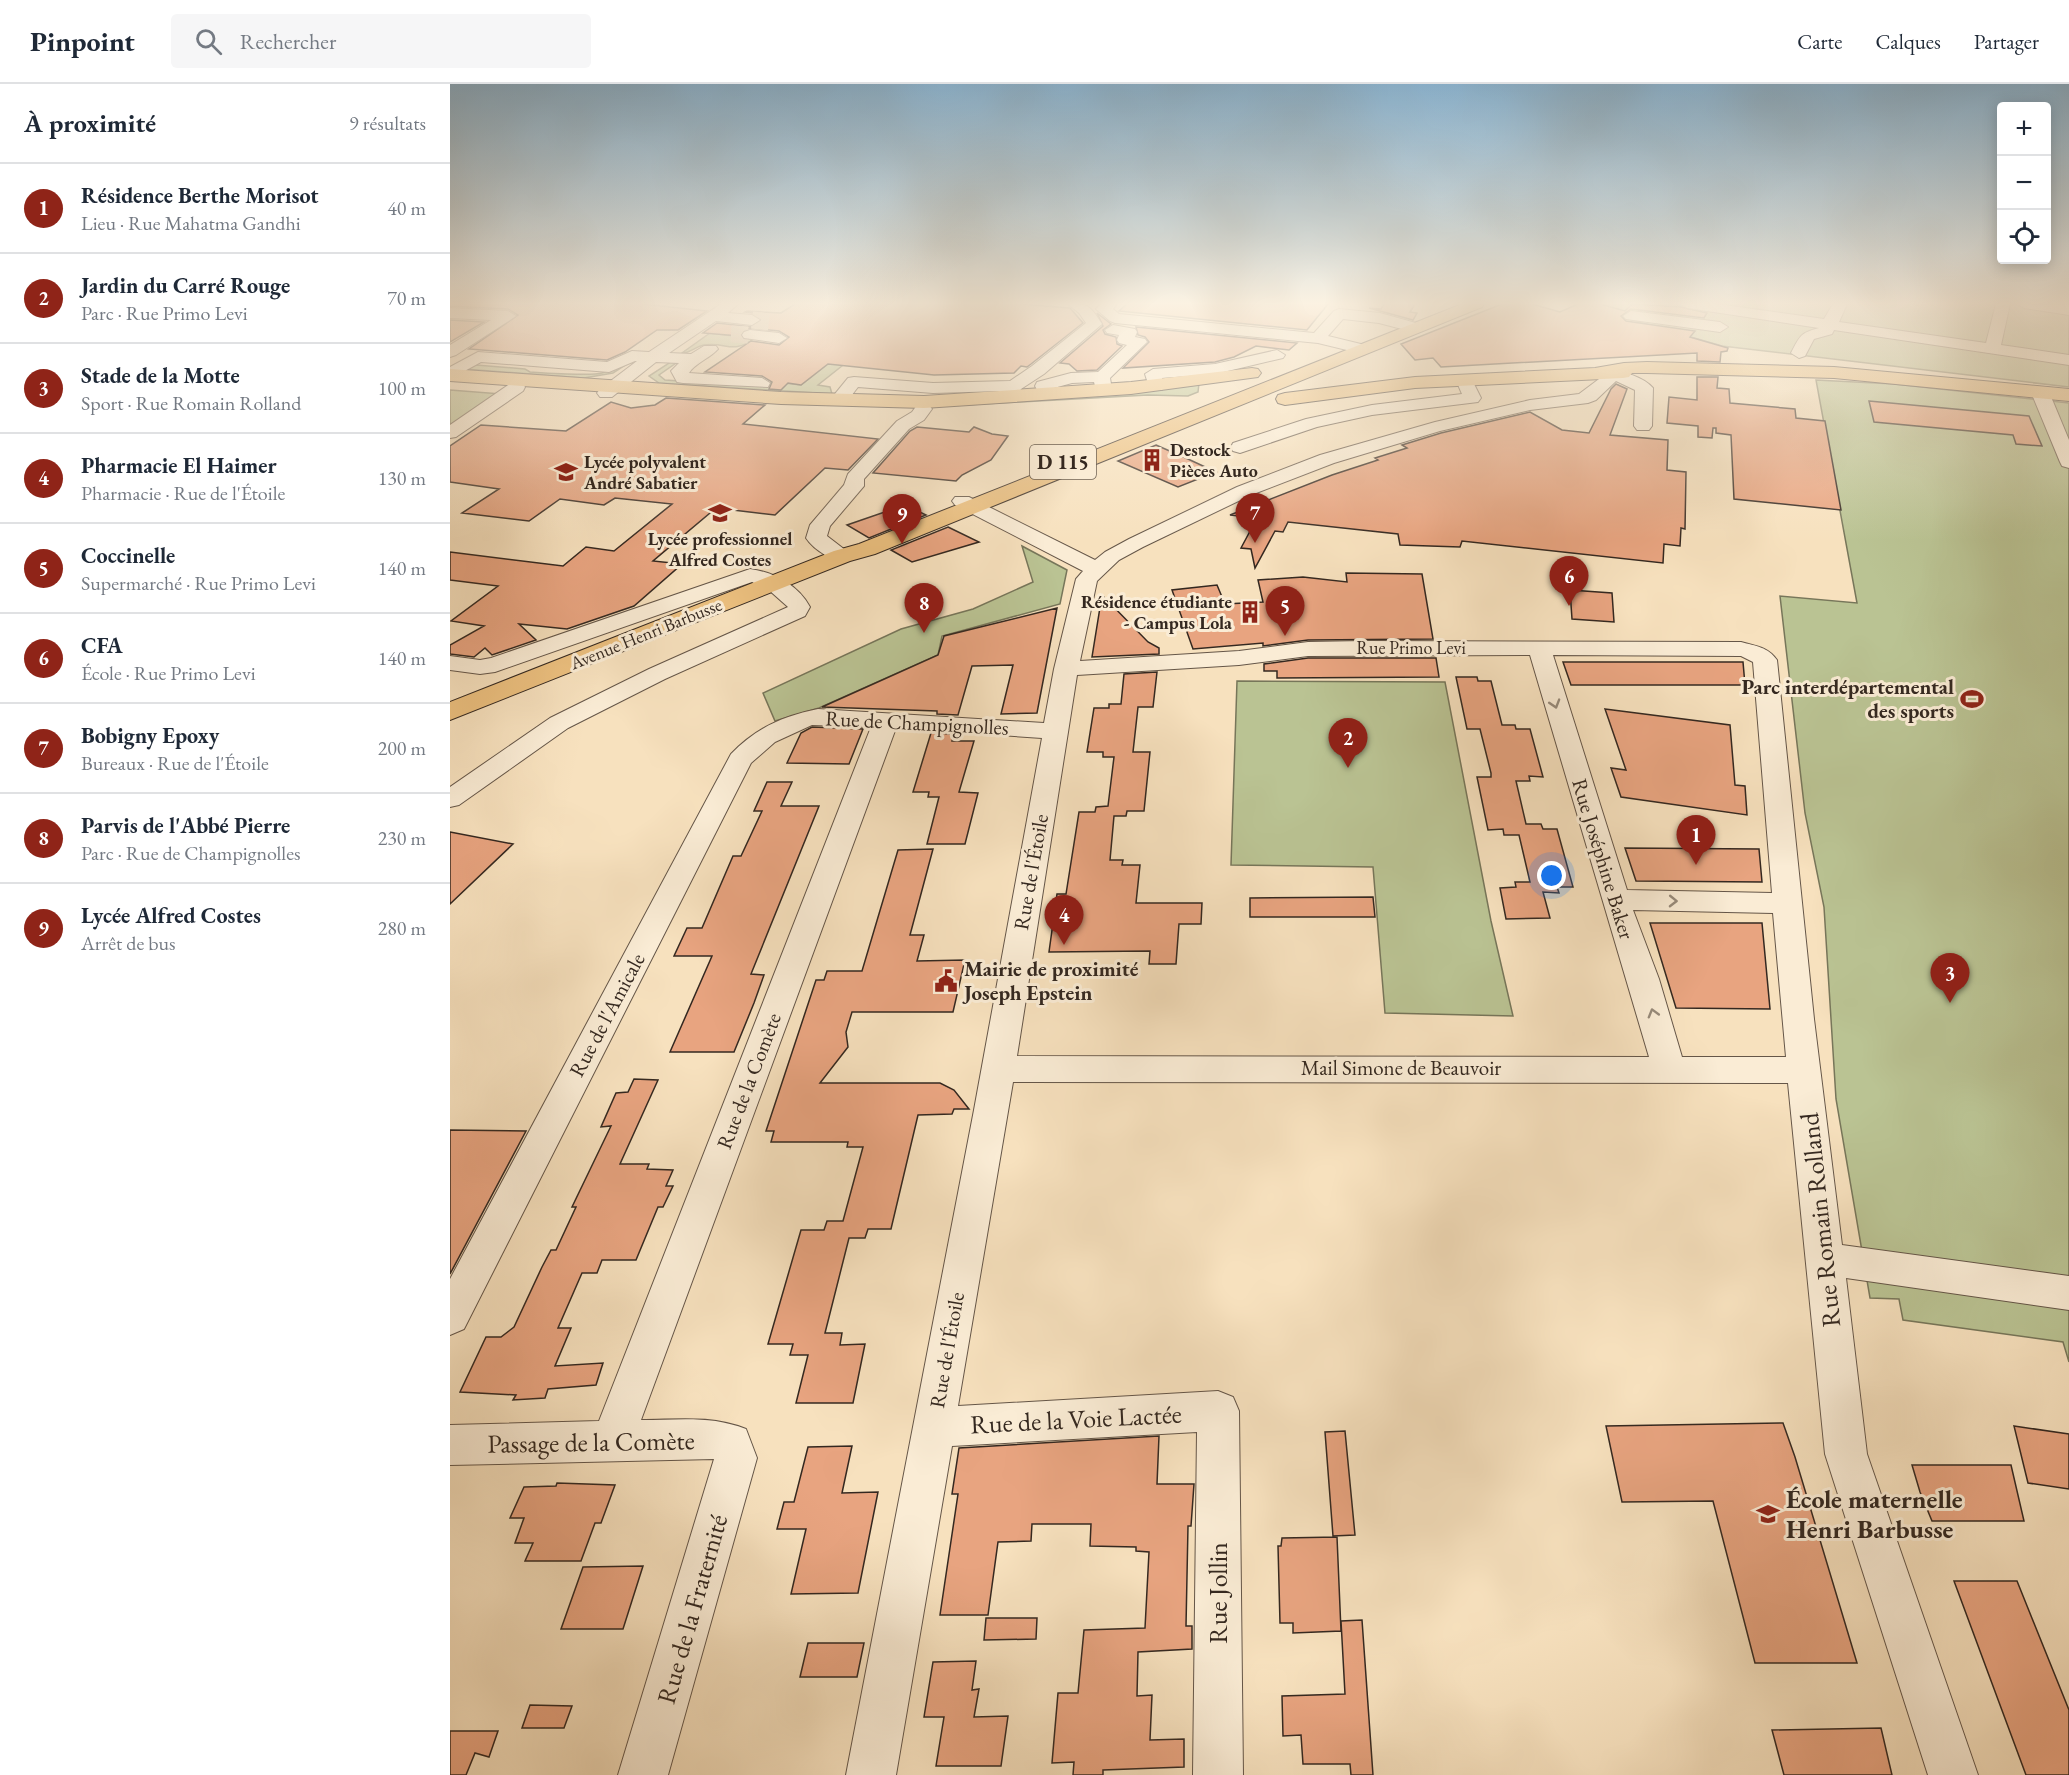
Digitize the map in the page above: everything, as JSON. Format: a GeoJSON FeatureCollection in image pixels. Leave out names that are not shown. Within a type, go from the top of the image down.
{"type":"FeatureCollection","features":[{"type":"Feature","properties":{"kind":"main road"},"geometry":{"type":"LineString","coordinates":[[450,383],[838,400],[941,402],[1011,392],[1103,384],[1156,386],[1179,383]]}},
{"type":"Feature","properties":{"kind":"main road"},"geometry":{"type":"LineString","coordinates":[[535,383],[736,403],[923,409],[1149,397],[1285,399],[1386,385],[1419,383]]}},
{"type":"Feature","properties":{"kind":"main road"},"geometry":{"type":"LineString","coordinates":[[1229,383],[1228,389],[1232,399]]}},
{"type":"Feature","properties":{"kind":"main road","name":"Avenue Henri Barbusse"},"geometry":{"type":"LineString","coordinates":[[450,712],[842,556],[867,549],[968,504],[1068,467],[1232,399],[1277,383]]}},
{"type":"Feature","properties":{"kind":"main road"},"geometry":{"type":"LineString","coordinates":[[1285,399],[1296,397],[1303,391],[1303,383]]}},
{"type":"Feature","properties":{"kind":"main road"},"geometry":{"type":"LineString","coordinates":[[1948,383],[2069,396]]}},
{"type":"Feature","properties":{"kind":"street"},"geometry":{"type":"LineString","coordinates":[[611,390],[620,383]]}},
{"type":"Feature","properties":{"kind":"street"},"geometry":{"type":"LineString","coordinates":[[1011,392],[1022,383]]}},
{"type":"Feature","properties":{"kind":"street"},"geometry":{"type":"LineString","coordinates":[[1043,386],[1054,383]]}},
{"type":"Feature","properties":{"kind":"street"},"geometry":{"type":"LineString","coordinates":[[1097,383],[1103,384]]}},
{"type":"Feature","properties":{"kind":"street"},"geometry":{"type":"LineString","coordinates":[[1240,447],[1312,423],[1417,404],[1472,398],[1465,383]]}},
{"type":"Feature","properties":{"kind":"street","name":"Rue de l'Étoile"},"geometry":{"type":"LineString","coordinates":[[871,1775],[998,1069],[1066,669],[1087,579],[1112,556],[1244,491],[1327,459],[1435,427],[1530,405],[1582,399],[1597,383]]}},
{"type":"Feature","properties":{"kind":"street"},"geometry":{"type":"LineString","coordinates":[[1634,383],[1644,388],[1643,426]]}},
{"type":"Feature","properties":{"kind":"street"},"geometry":{"type":"LineString","coordinates":[[450,433],[518,387]]}},
{"type":"Feature","properties":{"kind":"street"},"geometry":{"type":"LineString","coordinates":[[2040,392],[2069,462]]}},
{"type":"Feature","properties":{"kind":"street"},"geometry":{"type":"LineString","coordinates":[[842,556],[816,538],[819,525],[854,486],[855,478],[903,425],[918,416],[923,409]]}},
{"type":"Feature","properties":{"kind":"street"},"geometry":{"type":"LineString","coordinates":[[968,504],[1096,569]]}},
{"type":"Feature","properties":{"kind":"street"},"geometry":{"type":"LineString","coordinates":[[450,663],[480,667],[506,661],[747,575],[754,574],[797,601],[797,611],[657,674],[559,723],[450,799]]}},
{"type":"Feature","properties":{"kind":"street","name":"Rue Primo Levi"},"geometry":{"type":"LineString","coordinates":[[1066,669],[1239,658],[1308,649],[1539,648],[1741,650],[1757,653]]}},
{"type":"Feature","properties":{"kind":"street","name":"Rue Joséphine Baker"},"geometry":{"type":"LineString","coordinates":[[1539,648],[1615,900],[1670,1070]]}},
{"type":"Feature","properties":{"kind":"street","name":"Rue Romain Rolland"},"geometry":{"type":"LineString","coordinates":[[1757,653],[1765,660],[1804,1070],[1846,1454],[1953,1775]]}},
{"type":"Feature","properties":{"kind":"street","name":"Rue de Champignolles"},"geometry":{"type":"LineString","coordinates":[[781,727],[818,716],[1056,731]]}},
{"type":"Feature","properties":{"kind":"street","name":"Rue de la Comète"},"geometry":{"type":"LineString","coordinates":[[612,1441],[886,721]]}},
{"type":"Feature","properties":{"kind":"street","name":"Rue de l'Amicale"},"geometry":{"type":"LineString","coordinates":[[450,1317],[740,760],[755,743],[781,727]]}},
{"type":"Feature","properties":{"kind":"street"},"geometry":{"type":"LineString","coordinates":[[1615,900],[1788,903]]}},
{"type":"Feature","properties":{"kind":"street","name":"Mail Simone de Beauvoir"},"geometry":{"type":"LineString","coordinates":[[998,1069],[1804,1070]]}},
{"type":"Feature","properties":{"kind":"street"},"geometry":{"type":"LineString","coordinates":[[1825,1259],[2069,1293]]}},
{"type":"Feature","properties":{"kind":"street","name":"Rue de la Voie Lactée"},"geometry":{"type":"LineString","coordinates":[[933,1427],[1218,1411]]}},
{"type":"Feature","properties":{"kind":"street","name":"Rue Jollin"},"geometry":{"type":"LineString","coordinates":[[1218,1411],[1218,1775]]}},
{"type":"Feature","properties":{"kind":"street","name":"Passage de la Comète"},"geometry":{"type":"LineString","coordinates":[[450,1445],[716,1438],[731,1443]]}},
{"type":"Feature","properties":{"kind":"street","name":"Rue de la Fraternité"},"geometry":{"type":"LineString","coordinates":[[643,1775],[736,1458],[731,1443]]}},
{"type":"Feature","properties":{"kind":"green space"},"geometry":{"type":"Polygon","coordinates":[[[659,383],[758,386],[783,383],[801,385],[821,383],[818,385],[830,387],[832,394],[659,383]]]}},
{"type":"Feature","properties":{"kind":"green space"},"geometry":{"type":"Polygon","coordinates":[[[1199,383],[1198,392],[1188,396],[1148,395],[947,406],[829,402],[1199,383]]]}},
{"type":"Feature","properties":{"kind":"green space"},"geometry":{"type":"Polygon","coordinates":[[[1817,383],[1894,384],[2069,403],[2069,1362],[2063,1342],[1903,1320],[1899,1299],[1870,1298],[1836,1099],[1824,907],[1805,813],[1780,596],[1857,603],[1817,383]]]}},
{"type":"Feature","properties":{"kind":"green space"},"geometry":{"type":"Polygon","coordinates":[[[2034,383],[2069,383],[2069,387],[2034,383]]]}},
{"type":"Feature","properties":{"kind":"green space"},"geometry":{"type":"Polygon","coordinates":[[[450,390],[502,394],[450,430],[450,390]]]}},
{"type":"Feature","properties":{"kind":"green space"},"geometry":{"type":"Polygon","coordinates":[[[1022,546],[1067,570],[1060,604],[942,636],[938,655],[819,708],[775,721],[763,693],[901,629],[973,609],[1033,582],[1022,546]]]}},
{"type":"Feature","properties":{"kind":"green space"},"geometry":{"type":"Polygon","coordinates":[[[1237,681],[1445,682],[1491,921],[1513,1016],[1385,1013],[1373,867],[1231,865],[1237,681]]]}},
{"type":"Feature","properties":{"kind":"building"},"geometry":{"type":"Polygon","coordinates":[[[772,383],[804,383],[801,385],[788,383],[781,390],[769,389],[772,383]]]}},
{"type":"Feature","properties":{"kind":"building"},"geometry":{"type":"Polygon","coordinates":[[[1697,383],[1717,383],[1717,388],[1729,389],[1730,403],[1795,409],[1796,418],[1825,421],[1841,510],[1734,499],[1731,435],[1716,433],[1716,428],[1713,428],[1712,438],[1698,437],[1698,426],[1667,423],[1669,397],[1697,400],[1697,383]]]}},
{"type":"Feature","properties":{"kind":"building"},"geometry":{"type":"Polygon","coordinates":[[[1616,384],[1627,389],[1610,435],[1668,440],[1667,470],[1686,472],[1685,529],[1681,528],[1680,546],[1664,544],[1663,563],[1462,541],[1460,547],[1400,545],[1398,534],[1288,522],[1283,532],[1275,531],[1255,568],[1251,549],[1241,548],[1257,518],[1230,515],[1332,475],[1378,460],[1375,458],[1407,448],[1402,445],[1441,433],[1530,412],[1562,430],[1589,433],[1611,389],[1616,384]]]}},
{"type":"Feature","properties":{"kind":"building"},"geometry":{"type":"Polygon","coordinates":[[[666,398],[765,405],[743,424],[878,439],[848,470],[825,468],[775,515],[716,508],[653,561],[682,564],[634,606],[567,629],[519,624],[536,640],[492,655],[485,648],[474,657],[450,654],[450,645],[484,626],[451,621],[498,586],[450,580],[450,552],[563,566],[586,547],[614,551],[672,504],[615,498],[604,505],[560,499],[529,521],[462,513],[499,489],[450,482],[450,446],[481,425],[566,431],[611,402],[631,408],[655,405],[666,398]]]}},
{"type":"Feature","properties":{"kind":"building"},"geometry":{"type":"Polygon","coordinates":[[[1869,401],[2029,416],[2042,446],[2016,444],[2013,435],[1874,422],[1869,401]]]}},
{"type":"Feature","properties":{"kind":"building"},"geometry":{"type":"Polygon","coordinates":[[[917,427],[969,432],[974,427],[992,434],[1008,436],[991,460],[962,475],[956,481],[873,473],[910,431],[917,427]]]}},
{"type":"Feature","properties":{"kind":"building"},"geometry":{"type":"Polygon","coordinates":[[[1156,445],[1216,472],[1178,487],[1118,461],[1156,445]]]}},
{"type":"Feature","properties":{"kind":"building"},"geometry":{"type":"Polygon","coordinates":[[[905,505],[926,515],[869,538],[847,525],[905,505]]]}},
{"type":"Feature","properties":{"kind":"building"},"geometry":{"type":"Polygon","coordinates":[[[948,527],[979,542],[912,562],[891,550],[948,527]]]}},
{"type":"Feature","properties":{"kind":"building"},"geometry":{"type":"Polygon","coordinates":[[[1346,573],[1422,574],[1433,639],[1308,640],[1263,646],[1263,643],[1193,649],[1172,590],[1217,585],[1225,604],[1263,602],[1258,580],[1303,577],[1347,582],[1346,573]]]}},
{"type":"Feature","properties":{"kind":"building"},"geometry":{"type":"Polygon","coordinates":[[[1570,590],[1612,593],[1614,622],[1572,619],[1570,590]]]}},
{"type":"Feature","properties":{"kind":"building"},"geometry":{"type":"Polygon","coordinates":[[[1102,595],[1148,642],[1159,648],[1159,654],[1092,657],[1102,595]]]}},
{"type":"Feature","properties":{"kind":"building"},"geometry":{"type":"Polygon","coordinates":[[[1057,608],[1037,713],[1001,714],[1013,665],[972,666],[958,715],[937,714],[937,711],[822,707],[938,655],[944,636],[1057,608]]]}},
{"type":"Feature","properties":{"kind":"building"},"geometry":{"type":"Polygon","coordinates":[[[1308,658],[1436,658],[1439,677],[1277,678],[1277,671],[1264,671],[1264,664],[1308,658]]]}},
{"type":"Feature","properties":{"kind":"building"},"geometry":{"type":"Polygon","coordinates":[[[1563,662],[1743,662],[1745,685],[1571,685],[1563,662]]]}},
{"type":"Feature","properties":{"kind":"building"},"geometry":{"type":"Polygon","coordinates":[[[1157,672],[1153,707],[1138,707],[1133,752],[1150,752],[1144,811],[1127,811],[1126,816],[1114,816],[1110,860],[1123,860],[1122,865],[1140,865],[1136,903],[1202,903],[1201,924],[1179,924],[1176,964],[1149,964],[1150,951],[1049,952],[1057,894],[1066,894],[1079,812],[1095,812],[1096,807],[1108,806],[1114,757],[1103,757],[1103,752],[1087,752],[1094,708],[1109,708],[1109,704],[1121,704],[1124,674],[1157,672]]]}},
{"type":"Feature","properties":{"kind":"building"},"geometry":{"type":"Polygon","coordinates":[[[1456,677],[1477,677],[1478,681],[1491,681],[1502,725],[1515,725],[1516,729],[1530,729],[1543,777],[1529,776],[1530,781],[1516,781],[1526,824],[1541,824],[1543,829],[1557,829],[1573,887],[1557,887],[1559,893],[1543,892],[1550,918],[1506,919],[1500,888],[1516,887],[1515,882],[1530,882],[1519,835],[1504,835],[1503,829],[1488,830],[1477,777],[1491,777],[1491,773],[1480,729],[1467,729],[1456,677]]]}},
{"type":"Feature","properties":{"kind":"building"},"geometry":{"type":"Polygon","coordinates":[[[1605,709],[1730,725],[1735,785],[1745,786],[1747,815],[1621,797],[1611,768],[1626,770],[1605,709]]]}},
{"type":"Feature","properties":{"kind":"building"},"geometry":{"type":"Polygon","coordinates":[[[812,727],[863,729],[849,764],[787,763],[801,733],[812,727]]]}},
{"type":"Feature","properties":{"kind":"building"},"geometry":{"type":"Polygon","coordinates":[[[931,733],[953,734],[952,741],[974,741],[959,792],[978,793],[965,844],[927,844],[939,797],[928,797],[929,792],[913,792],[931,733]]]}},
{"type":"Feature","properties":{"kind":"building"},"geometry":{"type":"Polygon","coordinates":[[[767,782],[792,782],[781,806],[819,806],[751,974],[764,975],[754,1003],[734,1052],[670,1052],[712,956],[674,956],[687,928],[702,928],[733,856],[741,856],[762,811],[754,811],[767,782]]]}},
{"type":"Feature","properties":{"kind":"building"},"geometry":{"type":"Polygon","coordinates":[[[450,832],[513,844],[450,904],[450,832]]]}},
{"type":"Feature","properties":{"kind":"building"},"geometry":{"type":"Polygon","coordinates":[[[1625,848],[1759,849],[1762,882],[1636,881],[1625,848]]]}},
{"type":"Feature","properties":{"kind":"building"},"geometry":{"type":"Polygon","coordinates":[[[933,849],[910,935],[924,935],[917,961],[965,960],[953,1012],[852,1012],[846,1032],[848,1047],[820,1083],[940,1083],[954,1090],[969,1109],[954,1109],[952,1114],[918,1115],[891,1229],[868,1229],[865,1238],[849,1238],[825,1333],[842,1333],[840,1345],[865,1344],[853,1403],[796,1403],[808,1355],[790,1355],[793,1344],[768,1344],[801,1230],[824,1230],[827,1221],[843,1221],[863,1147],[847,1147],[848,1142],[771,1142],[774,1131],[766,1131],[816,980],[824,980],[827,971],[862,971],[898,850],[933,849]]]}},
{"type":"Feature","properties":{"kind":"building"},"geometry":{"type":"Polygon","coordinates":[[[1373,897],[1375,917],[1250,917],[1250,898],[1373,897]]]}},
{"type":"Feature","properties":{"kind":"building"},"geometry":{"type":"Polygon","coordinates":[[[1650,923],[1762,923],[1770,1009],[1676,1008],[1650,923]]]}},
{"type":"Feature","properties":{"kind":"building"},"geometry":{"type":"Polygon","coordinates":[[[634,1079],[658,1080],[620,1164],[649,1164],[647,1169],[673,1170],[666,1186],[673,1186],[663,1207],[658,1207],[636,1260],[602,1260],[597,1273],[582,1273],[558,1328],[571,1328],[555,1366],[603,1363],[596,1385],[548,1389],[545,1398],[513,1400],[516,1395],[460,1392],[486,1337],[501,1337],[514,1327],[542,1267],[551,1250],[556,1250],[576,1207],[572,1207],[611,1126],[601,1127],[616,1093],[628,1092],[634,1079]]]}},
{"type":"Feature","properties":{"kind":"building"},"geometry":{"type":"Polygon","coordinates":[[[450,1130],[526,1131],[450,1274],[450,1130]]]}},
{"type":"Feature","properties":{"kind":"building"},"geometry":{"type":"Polygon","coordinates":[[[1783,1423],[1857,1663],[1755,1663],[1713,1501],[1622,1502],[1606,1426],[1783,1423]]]}},
{"type":"Feature","properties":{"kind":"building"},"geometry":{"type":"Polygon","coordinates":[[[2014,1426],[2069,1434],[2069,1489],[2028,1483],[2014,1426]]]}},
{"type":"Feature","properties":{"kind":"building"},"geometry":{"type":"Polygon","coordinates":[[[1345,1431],[1355,1535],[1333,1536],[1325,1432],[1345,1431]]]}},
{"type":"Feature","properties":{"kind":"building"},"geometry":{"type":"Polygon","coordinates":[[[1159,1436],[1157,1484],[1194,1484],[1191,1526],[1188,1526],[1186,1626],[1192,1626],[1192,1649],[1138,1652],[1137,1696],[1152,1695],[1150,1740],[1184,1739],[1184,1767],[1103,1770],[1103,1775],[1073,1775],[1074,1762],[1052,1763],[1058,1693],[1078,1693],[1084,1630],[1145,1628],[1149,1552],[1136,1551],[1136,1547],[1090,1546],[1091,1524],[1032,1524],[1031,1541],[998,1542],[988,1615],[940,1615],[958,1494],[952,1494],[959,1448],[1159,1436]]]}},
{"type":"Feature","properties":{"kind":"building"},"geometry":{"type":"Polygon","coordinates":[[[852,1446],[842,1493],[878,1492],[858,1593],[791,1594],[806,1529],[777,1529],[784,1502],[794,1502],[808,1447],[852,1446]]]}},
{"type":"Feature","properties":{"kind":"building"},"geometry":{"type":"Polygon","coordinates":[[[1912,1465],[2011,1465],[2024,1521],[1932,1521],[1912,1465]]]}},
{"type":"Feature","properties":{"kind":"building"},"geometry":{"type":"Polygon","coordinates":[[[557,1483],[615,1485],[601,1523],[595,1523],[581,1561],[525,1561],[533,1543],[515,1543],[524,1518],[510,1518],[524,1487],[556,1486],[557,1483]]]}},
{"type":"Feature","properties":{"kind":"building"},"geometry":{"type":"Polygon","coordinates":[[[1337,1537],[1341,1631],[1293,1633],[1293,1623],[1280,1623],[1278,1546],[1281,1546],[1282,1538],[1337,1537]]]}},
{"type":"Feature","properties":{"kind":"building"},"geometry":{"type":"Polygon","coordinates":[[[643,1566],[623,1629],[561,1629],[583,1567],[643,1566]]]}},
{"type":"Feature","properties":{"kind":"building"},"geometry":{"type":"Polygon","coordinates":[[[1954,1581],[2017,1581],[2069,1710],[2069,1775],[2026,1775],[1954,1581]]]}},
{"type":"Feature","properties":{"kind":"building"},"geometry":{"type":"Polygon","coordinates":[[[986,1618],[1037,1618],[1036,1639],[984,1640],[986,1618]]]}},
{"type":"Feature","properties":{"kind":"building"},"geometry":{"type":"Polygon","coordinates":[[[1362,1620],[1373,1775],[1351,1775],[1350,1764],[1303,1764],[1301,1735],[1283,1736],[1282,1696],[1345,1694],[1341,1621],[1362,1620]]]}},
{"type":"Feature","properties":{"kind":"building"},"geometry":{"type":"Polygon","coordinates":[[[808,1643],[864,1643],[857,1677],[800,1677],[808,1643]]]}},
{"type":"Feature","properties":{"kind":"building"},"geometry":{"type":"Polygon","coordinates":[[[976,1661],[972,1690],[979,1689],[974,1717],[1008,1716],[1001,1766],[936,1766],[944,1717],[924,1717],[933,1662],[976,1661]]]}},
{"type":"Feature","properties":{"kind":"building"},"geometry":{"type":"Polygon","coordinates":[[[530,1705],[572,1706],[564,1728],[522,1728],[530,1705]]]}},
{"type":"Feature","properties":{"kind":"building"},"geometry":{"type":"Polygon","coordinates":[[[1881,1728],[1892,1775],[1784,1775],[1772,1730],[1881,1728]]]}},
{"type":"Feature","properties":{"kind":"building"},"geometry":{"type":"Polygon","coordinates":[[[450,1731],[498,1731],[489,1757],[475,1753],[466,1775],[450,1775],[450,1731]]]}},
{"type":"Feature","properties":{"kind":"place","name":"Destock Pièces Auto"},"geometry":{"type":"Point","coordinates":[1152,460]}},
{"type":"Feature","properties":{"kind":"place","name":"Lycée polyvalent André Sabatier"},"geometry":{"type":"Point","coordinates":[566,472]}},
{"type":"Feature","properties":{"kind":"place","name":"Lycée professionnel Alfred Costes"},"geometry":{"type":"Point","coordinates":[720,513]}},
{"type":"Feature","properties":{"kind":"place","name":"Bobigny Epoxy"},"geometry":{"type":"Point","coordinates":[1255,543]}},
{"type":"Feature","properties":{"kind":"place","name":"Lycée Alfred Costes"},"geometry":{"type":"Point","coordinates":[902,544]}},
{"type":"Feature","properties":{"kind":"place","name":"CFA"},"geometry":{"type":"Point","coordinates":[1569,606]}},
{"type":"Feature","properties":{"kind":"place","name":"Résidence étudiante - Campus Lola"},"geometry":{"type":"Point","coordinates":[1250,612]}},
{"type":"Feature","properties":{"kind":"place","name":"Parvis de l'Abbé Pierre"},"geometry":{"type":"Point","coordinates":[924,633]}},
{"type":"Feature","properties":{"kind":"place","name":"Coccinelle"},"geometry":{"type":"Point","coordinates":[1285,636]}},
{"type":"Feature","properties":{"kind":"place","name":"Parc interdépartemental des sports"},"geometry":{"type":"Point","coordinates":[1972,699]}},
{"type":"Feature","properties":{"kind":"place","name":"Jardin du Carré Rouge"},"geometry":{"type":"Point","coordinates":[1348,768]}},
{"type":"Feature","properties":{"kind":"place","name":"Résidence Berthe Morisot"},"geometry":{"type":"Point","coordinates":[1696,865]}},
{"type":"Feature","properties":{"kind":"place","name":"Pharmacie El Haimer"},"geometry":{"type":"Point","coordinates":[1064,945]}},
{"type":"Feature","properties":{"kind":"place","name":"Mairie de proximité Joseph Epstein"},"geometry":{"type":"Point","coordinates":[946,981]}},
{"type":"Feature","properties":{"kind":"place","name":"Stade de la Motte"},"geometry":{"type":"Point","coordinates":[1950,1003]}},
{"type":"Feature","properties":{"kind":"place","name":"École maternelle Henri Barbusse"},"geometry":{"type":"Point","coordinates":[1768,1514]}}]}
